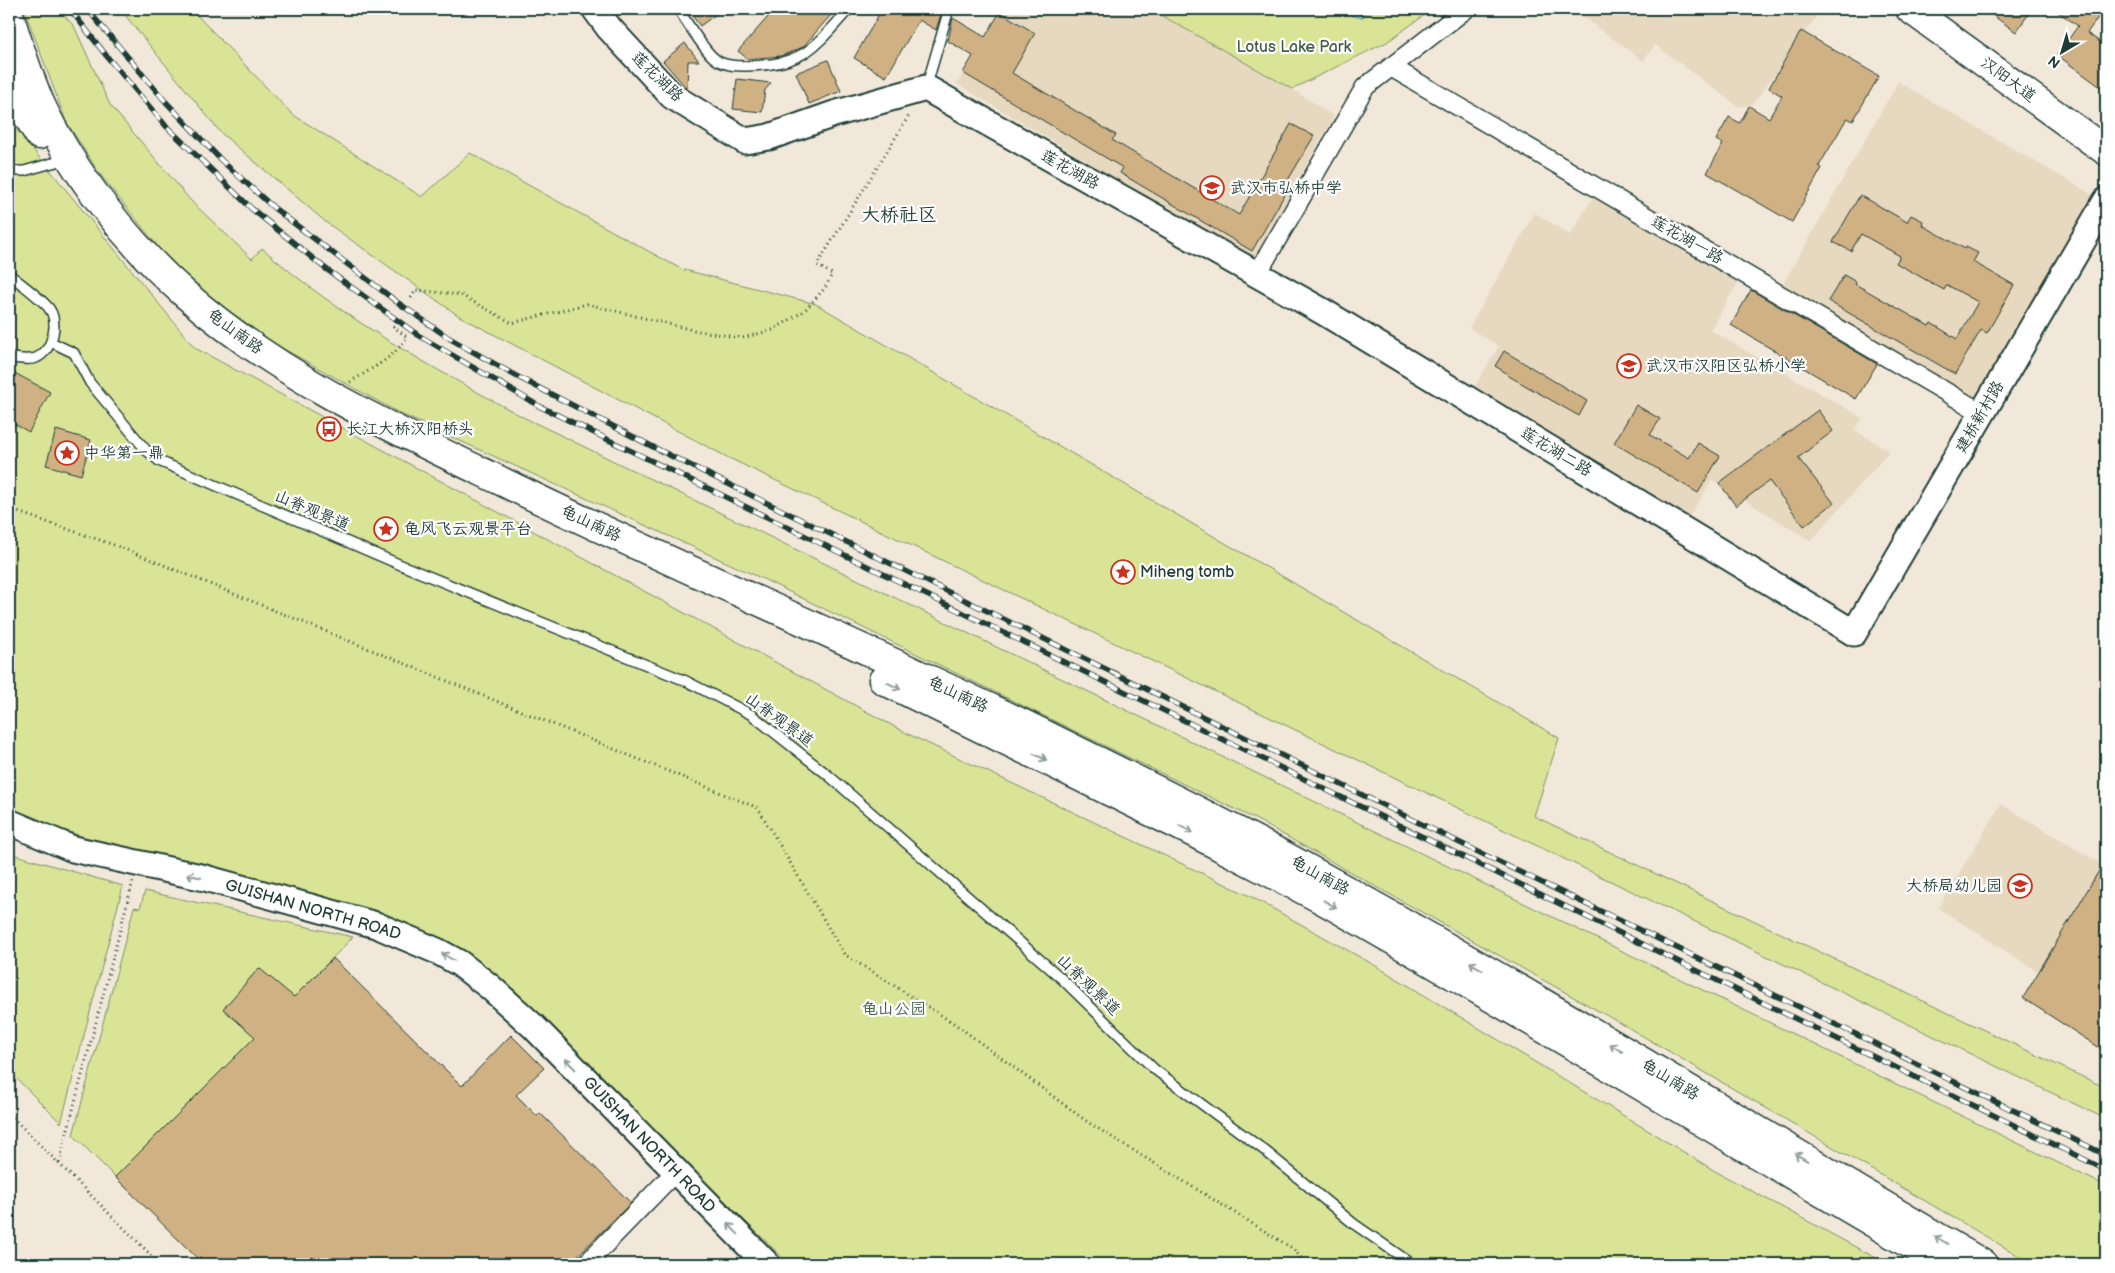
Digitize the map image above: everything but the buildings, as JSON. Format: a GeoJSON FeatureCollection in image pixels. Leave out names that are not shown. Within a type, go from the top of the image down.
{"type":"FeatureCollection","features":[{"type":"Feature","properties":{"kind":"main road","name":"汉阳大道"},"geometry":{"type":"LineString","coordinates":[[1910,9],[2106,151]]}},
{"type":"Feature","properties":{"kind":"main road","name":"汉阳大道"},"geometry":{"type":"LineString","coordinates":[[1939,9],[2106,131]]}},
{"type":"Feature","properties":{"kind":"main road","name":"龟山南路"},"geometry":{"type":"LineString","coordinates":[[9,15],[41,103],[57,135],[96,194],[144,252],[184,293],[220,322],[318,387],[394,429],[554,507],[1042,734],[1307,868],[1983,1264]]}},
{"type":"Feature","properties":{"kind":"main road","name":"龟山南路"},"geometry":{"type":"LineString","coordinates":[[9,76],[19,102],[56,162],[152,280],[184,310],[295,387],[376,432],[1183,827],[1323,900],[1943,1264]]}},
{"type":"Feature","properties":{"kind":"street","name":"莲花湖路"},"geometry":{"type":"LineString","coordinates":[[595,9],[609,28],[672,96],[745,141],[769,137],[834,114],[926,88],[1257,274]]}},
{"type":"Feature","properties":{"kind":"street"},"geometry":{"type":"LineString","coordinates":[[1257,274],[1365,88],[1466,9]]}},
{"type":"Feature","properties":{"kind":"street","name":"莲花湖一路"},"geometry":{"type":"LineString","coordinates":[[1391,67],[1982,414]]}},
{"type":"Feature","properties":{"kind":"street","name":"建桥新村路"},"geometry":{"type":"LineString","coordinates":[[1854,632],[2106,201]]}},
{"type":"Feature","properties":{"kind":"street","name":"莲花湖二路"},"geometry":{"type":"LineString","coordinates":[[1257,274],[1322,311],[1854,632]]}},
{"type":"Feature","properties":{"kind":"street","name":"GUISHAN NORTH ROAD"},"geometry":{"type":"LineString","coordinates":[[9,822],[73,849],[205,878],[376,925],[438,951],[460,963],[534,1027],[767,1264]]}},
{"type":"Feature","properties":{"kind":"street"},"geometry":{"type":"LineString","coordinates":[[586,1264],[676,1171]]}},
{"type":"Feature","properties":{"kind":"lane"},"geometry":{"type":"LineString","coordinates":[[678,9],[715,59],[733,66],[764,66],[794,60],[813,49],[849,9]]}},
{"type":"Feature","properties":{"kind":"lane"},"geometry":{"type":"LineString","coordinates":[[926,88],[949,9]]}},
{"type":"Feature","properties":{"kind":"lane"},"geometry":{"type":"LineString","coordinates":[[9,172],[24,171],[56,162]]}},
{"type":"Feature","properties":{"kind":"lane"},"geometry":{"type":"LineString","coordinates":[[9,274],[49,308],[54,320],[54,335],[47,351],[35,359],[9,358]]}},
{"type":"Feature","properties":{"kind":"lane","name":"山脊观景道"},"geometry":{"type":"LineString","coordinates":[[50,342],[74,354],[90,382],[146,450],[159,461],[401,565],[686,681],[752,715],[828,775],[1061,978],[1154,1070],[1264,1150],[1354,1224],[1412,1264]]}},
{"type":"Feature","properties":{"kind":"path"},"geometry":{"type":"LineString","coordinates":[[411,298],[416,290],[461,295],[512,323],[587,304],[693,330],[742,338],[773,330],[804,312],[825,288],[832,274],[817,265],[926,88]]}},
{"type":"Feature","properties":{"kind":"path"},"geometry":{"type":"LineString","coordinates":[[318,387],[342,386],[383,362],[402,345],[407,337],[391,325]]}},
{"type":"Feature","properties":{"kind":"path"},"geometry":{"type":"LineString","coordinates":[[9,509],[117,546],[758,808],[844,954],[955,1024],[1089,1123],[1292,1248],[1308,1264]]}},
{"type":"Feature","properties":{"kind":"path"},"geometry":{"type":"LineString","coordinates":[[59,1163],[137,863]]}},
{"type":"Feature","properties":{"kind":"path"},"geometry":{"type":"LineString","coordinates":[[9,1114],[160,1264]]}},
{"type":"Feature","properties":{"kind":"shaded area","name":"武汉市弘桥中学"},"geometry":{"type":"Polygon","coordinates":[[[1001,9],[1150,9],[1292,89],[1334,116],[1253,260],[957,84],[1001,9]]]}},
{"type":"Feature","properties":{"kind":"shaded area"},"geometry":{"type":"Polygon","coordinates":[[[1573,9],[1822,9],[1753,104],[1739,107],[1655,45],[1643,61],[1573,9]]]}},
{"type":"Feature","properties":{"kind":"shaded area"},"geometry":{"type":"Polygon","coordinates":[[[1898,82],[2093,195],[1976,398],[1782,286],[1898,82]]]}},
{"type":"Feature","properties":{"kind":"shaded area","name":"武汉市汉阳区弘桥小学"},"geometry":{"type":"Polygon","coordinates":[[[1594,196],[1739,281],[1710,330],[1863,418],[1854,430],[1890,451],[1811,541],[1712,480],[1689,517],[1475,386],[1499,346],[1469,328],[1535,213],[1570,235],[1594,196]]]}},
{"type":"Feature","properties":{"kind":"shaded area","name":"大桥局幼儿园"},"geometry":{"type":"Polygon","coordinates":[[[2001,804],[2103,865],[2039,972],[1938,908],[2001,804]]]}},
{"type":"Feature","properties":{"kind":"green space"},"geometry":{"type":"Polygon","coordinates":[[[24,9],[58,9],[74,26],[110,105],[191,201],[252,259],[262,248],[323,297],[355,319],[421,360],[523,417],[2106,1186],[2106,1264],[2033,1264],[1629,1028],[1257,820],[763,579],[401,414],[282,348],[209,299],[159,248],[99,173],[66,121],[24,9]]]}},
{"type":"Feature","properties":{"kind":"green space"},"geometry":{"type":"Polygon","coordinates":[[[120,9],[191,9],[292,114],[422,197],[470,153],[681,269],[816,304],[1559,738],[1534,816],[2106,1088],[2106,1119],[729,458],[459,316],[327,223],[221,133],[120,9]]]}},
{"type":"Feature","properties":{"kind":"green space","name":"Lotus Lake Park"},"geometry":{"type":"Polygon","coordinates":[[[1150,9],[1346,9],[1350,15],[1362,18],[1367,9],[1433,9],[1387,42],[1292,89],[1150,9]]]}},
{"type":"Feature","properties":{"kind":"green space","name":"龟山公园"},"geometry":{"type":"Polygon","coordinates":[[[9,120],[195,348],[908,734],[1250,896],[1376,966],[1715,1171],[1887,1264],[789,1264],[504,985],[460,951],[416,929],[380,916],[146,856],[54,827],[9,810],[9,120]]]}},
{"type":"Feature","properties":{"kind":"green space"},"geometry":{"type":"Polygon","coordinates":[[[9,853],[123,886],[61,1123],[9,1071],[9,853]]]}},
{"type":"Feature","properties":{"kind":"green space"},"geometry":{"type":"Polygon","coordinates":[[[145,891],[353,937],[268,1024],[510,1264],[490,1264],[258,1034],[115,1177],[73,1135],[134,907],[140,908],[145,891]]]}},
{"type":"Feature","properties":{"kind":"water"},"geometry":{"type":"Polygon","coordinates":[[[1346,9],[1367,9],[1362,18],[1350,15],[1346,9]]]}},
{"type":"Feature","properties":{"kind":"railway"},"geometry":{"type":"LineString","coordinates":[[70,9],[109,59],[166,126],[252,209],[326,269],[418,335],[539,406],[2106,1170]]}},
{"type":"Feature","properties":{"kind":"railway"},"geometry":{"type":"LineString","coordinates":[[87,9],[166,102],[222,161],[274,208],[397,302],[449,338],[516,376],[659,450],[1503,864],[2106,1155]]}},
{"type":"Feature","properties":{"kind":"place","name":"武汉市弘桥中学"},"geometry":{"type":"Point","coordinates":[1212,188]}},
{"type":"Feature","properties":{"kind":"place","name":"武汉市汉阳区弘桥小学"},"geometry":{"type":"Point","coordinates":[1629,366]}},
{"type":"Feature","properties":{"kind":"place","name":"长江大桥汉阳桥头"},"geometry":{"type":"Point","coordinates":[329,429]}},
{"type":"Feature","properties":{"kind":"place","name":"中华第一鼎"},"geometry":{"type":"Point","coordinates":[67,453]}},
{"type":"Feature","properties":{"kind":"place","name":"龟风飞云观景平台"},"geometry":{"type":"Point","coordinates":[386,529]}},
{"type":"Feature","properties":{"kind":"place","name":"Miheng tomb"},"geometry":{"type":"Point","coordinates":[1123,572]}},
{"type":"Feature","properties":{"kind":"place","name":"大桥局幼儿园"},"geometry":{"type":"Point","coordinates":[2020,886]}},
{"type":"Feature","properties":{"kind":"district","name":"大桥社区"},"geometry":{"type":"Point","coordinates":[899,215]}}]}
